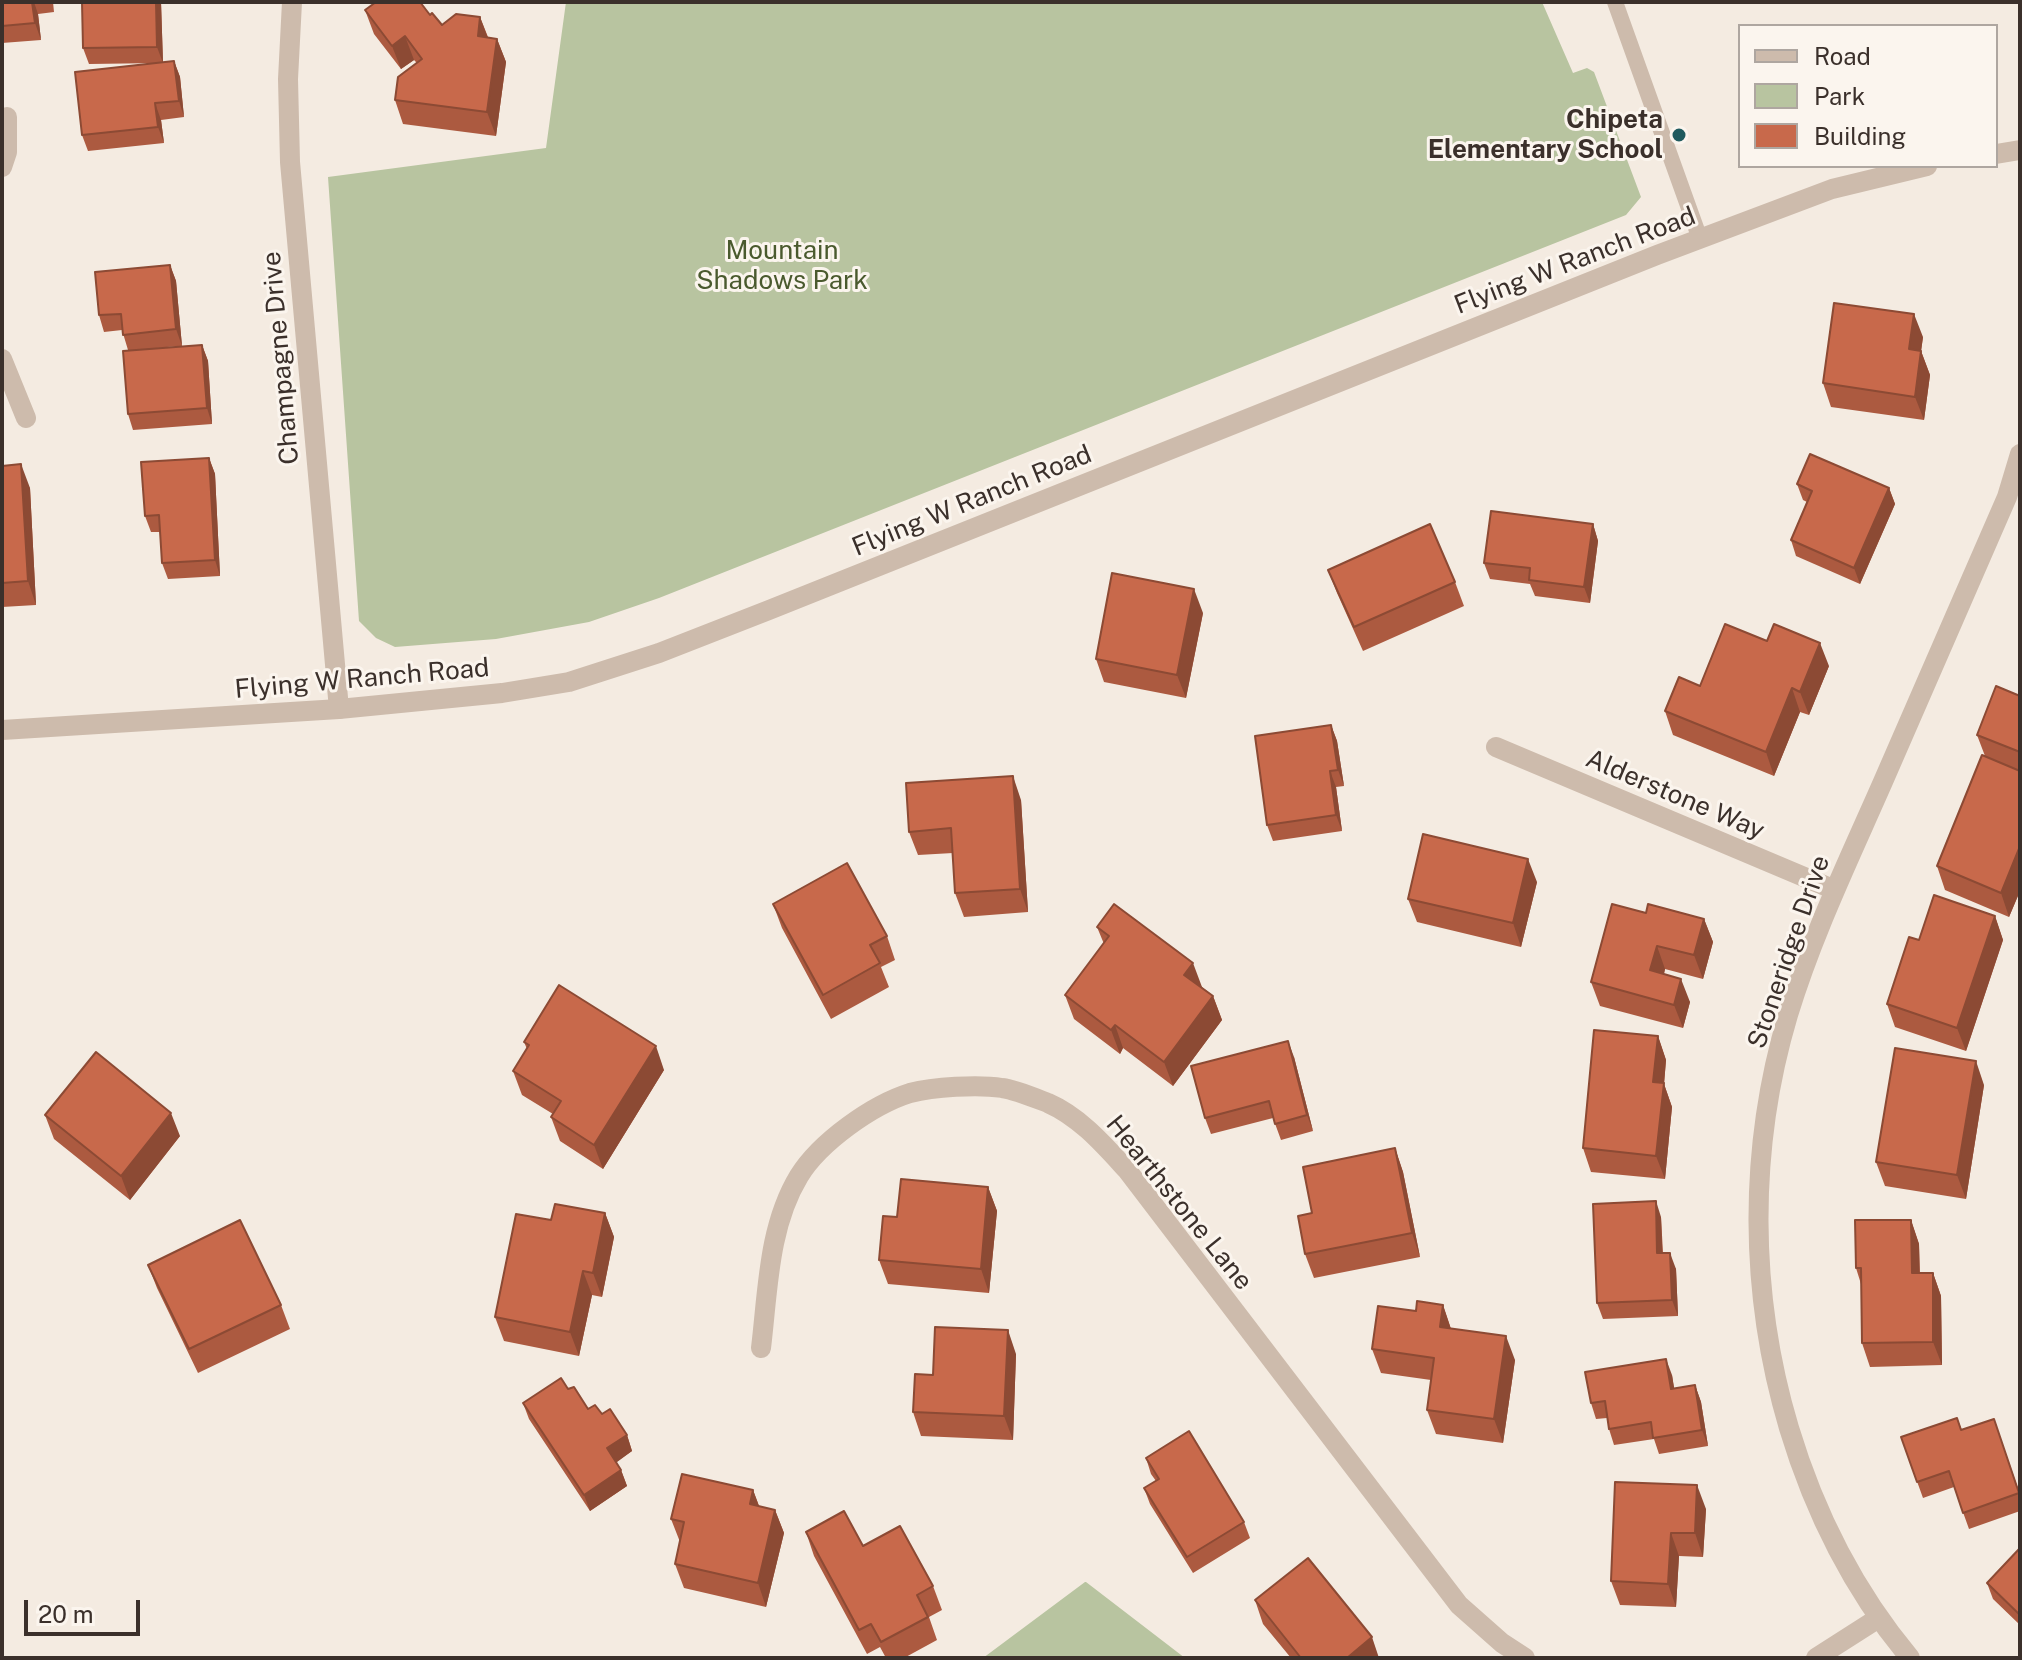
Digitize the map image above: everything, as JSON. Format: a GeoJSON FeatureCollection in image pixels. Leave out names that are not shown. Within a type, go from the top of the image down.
{"type":"FeatureCollection","features":[{"type":"Feature","properties":{"kind":"street","name":"Champagne Drive"},"geometry":{"type":"LineString","coordinates":[[292,2],[288,79],[290,162],[339,709]]}},
{"type":"Feature","properties":{"kind":"street"},"geometry":{"type":"LineString","coordinates":[[2,167],[7,152],[7,117]]}},
{"type":"Feature","properties":{"kind":"street"},"geometry":{"type":"LineString","coordinates":[[1998,154],[2020,150]]}},
{"type":"Feature","properties":{"kind":"street","name":"Flying W Ranch Road"},"geometry":{"type":"LineString","coordinates":[[2,730],[339,709],[502,693],[569,682],[659,653],[1700,239],[1832,189],[1919,168]]}},
{"type":"Feature","properties":{"kind":"street"},"geometry":{"type":"LineString","coordinates":[[2,359],[26,418]]}},
{"type":"Feature","properties":{"kind":"street","name":"Stoneridge Drive"},"geometry":{"type":"LineString","coordinates":[[1910,1658],[1877,1619],[1833,1539],[1800,1465],[1779,1394],[1765,1323],[1757,1230],[1762,1152],[1772,1080],[1788,1015],[1835,890],[2007,497],[2020,454]]}},
{"type":"Feature","properties":{"kind":"street","name":"Alderstone Way"},"geometry":{"type":"LineString","coordinates":[[1496,747],[1835,890]]}},
{"type":"Feature","properties":{"kind":"street","name":"Hearthstone Lane"},"geometry":{"type":"LineString","coordinates":[[761,1348],[776,1229],[799,1176],[830,1139],[910,1093],[1002,1088],[1051,1104],[1093,1132],[1127,1170],[1459,1605],[1502,1643],[1525,1658]]}},
{"type":"Feature","properties":{"kind":"street"},"geometry":{"type":"LineString","coordinates":[[1816,1658],[1877,1619]]}},
{"type":"Feature","properties":{"kind":"lane"},"geometry":{"type":"LineString","coordinates":[[1615,2],[1700,239]]}},
{"type":"Feature","properties":{"kind":"green space","name":"Mountain Shadows Park"},"geometry":{"type":"Polygon","coordinates":[[[566,2],[1542,2],[1573,73],[1587,68],[1594,72],[1641,197],[1626,215],[659,598],[589,622],[496,639],[395,647],[376,638],[359,621],[328,177],[546,148],[566,2]]]}},
{"type":"Feature","properties":{"kind":"green space"},"geometry":{"type":"Polygon","coordinates":[[[1085,1582],[1185,1658],[983,1658],[1085,1582]]]}},
{"type":"Feature","properties":{"kind":"building"},"geometry":{"type":"Polygon","coordinates":[[[2,2],[32,2],[35,23],[2,26],[2,2]]]}},
{"type":"Feature","properties":{"kind":"building"},"geometry":{"type":"Polygon","coordinates":[[[82,2],[156,2],[157,47],[83,48],[82,2]]]}},
{"type":"Feature","properties":{"kind":"building"},"geometry":{"type":"Polygon","coordinates":[[[376,2],[420,2],[442,25],[456,14],[480,17],[478,36],[497,39],[487,112],[395,100],[398,77],[422,59],[405,36],[392,46],[365,10],[376,2]]]}},
{"type":"Feature","properties":{"kind":"building"},"geometry":{"type":"Polygon","coordinates":[[[174,61],[179,101],[155,103],[158,127],[82,135],[75,72],[174,61]]]}},
{"type":"Feature","properties":{"kind":"building"},"geometry":{"type":"Polygon","coordinates":[[[170,265],[176,329],[123,335],[121,314],[99,315],[95,272],[170,265]]]}},
{"type":"Feature","properties":{"kind":"building"},"geometry":{"type":"Polygon","coordinates":[[[1834,303],[1914,314],[1909,349],[1921,351],[1915,397],[1823,383],[1834,303]]]}},
{"type":"Feature","properties":{"kind":"building"},"geometry":{"type":"Polygon","coordinates":[[[202,345],[207,408],[128,414],[123,351],[202,345]]]}},
{"type":"Feature","properties":{"kind":"building"},"geometry":{"type":"Polygon","coordinates":[[[1810,454],[1889,488],[1854,568],[1791,540],[1812,491],[1797,484],[1810,454]]]}},
{"type":"Feature","properties":{"kind":"building"},"geometry":{"type":"Polygon","coordinates":[[[209,458],[215,560],[162,563],[159,515],[145,516],[141,462],[209,458]]]}},
{"type":"Feature","properties":{"kind":"building"},"geometry":{"type":"Polygon","coordinates":[[[21,464],[28,581],[2,583],[2,466],[21,464]]]}},
{"type":"Feature","properties":{"kind":"building"},"geometry":{"type":"Polygon","coordinates":[[[1491,511],[1593,524],[1584,587],[1529,580],[1530,568],[1484,563],[1491,511]]]}},
{"type":"Feature","properties":{"kind":"building"},"geometry":{"type":"Polygon","coordinates":[[[1430,524],[1455,582],[1354,627],[1328,570],[1430,524]]]}},
{"type":"Feature","properties":{"kind":"building"},"geometry":{"type":"Polygon","coordinates":[[[1112,573],[1194,589],[1177,675],[1096,659],[1112,573]]]}},
{"type":"Feature","properties":{"kind":"building"},"geometry":{"type":"Polygon","coordinates":[[[1725,624],[1767,641],[1774,624],[1820,643],[1800,692],[1792,688],[1766,752],[1665,711],[1679,677],[1700,686],[1725,624]]]}},
{"type":"Feature","properties":{"kind":"building"},"geometry":{"type":"Polygon","coordinates":[[[1996,686],[2020,696],[2020,752],[1977,735],[1996,686]]]}},
{"type":"Feature","properties":{"kind":"building"},"geometry":{"type":"Polygon","coordinates":[[[1331,725],[1338,770],[1330,771],[1336,815],[1267,825],[1255,736],[1331,725]]]}},
{"type":"Feature","properties":{"kind":"building"},"geometry":{"type":"Polygon","coordinates":[[[1982,755],[2020,771],[2020,846],[2001,893],[1937,866],[1982,755]]]}},
{"type":"Feature","properties":{"kind":"building"},"geometry":{"type":"Polygon","coordinates":[[[1013,776],[1020,889],[955,893],[951,828],[909,832],[906,783],[1013,776]]]}},
{"type":"Feature","properties":{"kind":"building"},"geometry":{"type":"Polygon","coordinates":[[[1423,834],[1528,859],[1513,923],[1408,899],[1423,834]]]}},
{"type":"Feature","properties":{"kind":"building"},"geometry":{"type":"Polygon","coordinates":[[[847,863],[887,936],[870,945],[880,963],[823,995],[773,904],[847,863]]]}},
{"type":"Feature","properties":{"kind":"building"},"geometry":{"type":"Polygon","coordinates":[[[1934,895],[1995,916],[1957,1028],[1887,1004],[1909,937],[1919,940],[1934,895]]]}},
{"type":"Feature","properties":{"kind":"building"},"geometry":{"type":"Polygon","coordinates":[[[1114,904],[1193,963],[1184,975],[1213,996],[1164,1062],[1115,1025],[1111,1030],[1065,995],[1109,936],[1097,927],[1114,904]]]}},
{"type":"Feature","properties":{"kind":"building"},"geometry":{"type":"Polygon","coordinates":[[[1612,904],[1646,913],[1648,904],[1704,919],[1694,955],[1657,946],[1650,970],[1681,979],[1674,1005],[1591,982],[1612,904]]]}},
{"type":"Feature","properties":{"kind":"building"},"geometry":{"type":"Polygon","coordinates":[[[559,985],[656,1046],[594,1145],[551,1117],[561,1101],[513,1071],[529,1045],[524,1042],[559,985]]]}},
{"type":"Feature","properties":{"kind":"building"},"geometry":{"type":"Polygon","coordinates":[[[1594,1030],[1658,1036],[1653,1082],[1664,1083],[1656,1156],[1583,1148],[1594,1030]]]}},
{"type":"Feature","properties":{"kind":"building"},"geometry":{"type":"Polygon","coordinates":[[[1288,1041],[1307,1115],[1275,1124],[1269,1101],[1205,1118],[1191,1066],[1288,1041]]]}},
{"type":"Feature","properties":{"kind":"building"},"geometry":{"type":"Polygon","coordinates":[[[1895,1048],[1976,1061],[1957,1175],[1876,1162],[1895,1048]]]}},
{"type":"Feature","properties":{"kind":"building"},"geometry":{"type":"Polygon","coordinates":[[[96,1052],[171,1113],[121,1176],[45,1115],[96,1052]]]}},
{"type":"Feature","properties":{"kind":"building"},"geometry":{"type":"Polygon","coordinates":[[[1395,1148],[1412,1233],[1305,1254],[1298,1216],[1312,1213],[1303,1167],[1395,1148]]]}},
{"type":"Feature","properties":{"kind":"building"},"geometry":{"type":"Polygon","coordinates":[[[901,1179],[988,1187],[981,1269],[879,1260],[883,1216],[897,1217],[901,1179]]]}},
{"type":"Feature","properties":{"kind":"building"},"geometry":{"type":"Polygon","coordinates":[[[1656,1201],[1657,1253],[1670,1253],[1672,1300],[1597,1303],[1593,1204],[1656,1201]]]}},
{"type":"Feature","properties":{"kind":"building"},"geometry":{"type":"Polygon","coordinates":[[[555,1204],[605,1213],[593,1273],[583,1271],[570,1332],[495,1317],[516,1214],[551,1220],[555,1204]]]}},
{"type":"Feature","properties":{"kind":"building"},"geometry":{"type":"Polygon","coordinates":[[[240,1220],[281,1305],[189,1349],[148,1265],[240,1220]]]}},
{"type":"Feature","properties":{"kind":"building"},"geometry":{"type":"Polygon","coordinates":[[[1855,1220],[1911,1220],[1912,1273],[1933,1273],[1933,1342],[1862,1343],[1861,1268],[1856,1268],[1855,1220]]]}},
{"type":"Feature","properties":{"kind":"building"},"geometry":{"type":"Polygon","coordinates":[[[1417,1301],[1443,1305],[1440,1327],[1506,1336],[1494,1419],[1427,1410],[1434,1358],[1372,1349],[1378,1306],[1416,1311],[1417,1301]]]}},
{"type":"Feature","properties":{"kind":"building"},"geometry":{"type":"Polygon","coordinates":[[[935,1327],[1008,1330],[1004,1416],[913,1412],[915,1374],[933,1375],[935,1327]]]}},
{"type":"Feature","properties":{"kind":"building"},"geometry":{"type":"Polygon","coordinates":[[[1666,1359],[1671,1389],[1695,1385],[1702,1430],[1653,1438],[1651,1422],[1609,1429],[1605,1401],[1591,1403],[1585,1372],[1666,1359]]]}},
{"type":"Feature","properties":{"kind":"building"},"geometry":{"type":"Polygon","coordinates":[[[561,1378],[568,1389],[574,1387],[588,1409],[595,1405],[602,1414],[610,1409],[627,1435],[607,1448],[621,1470],[584,1495],[523,1403],[561,1378]]]}},
{"type":"Feature","properties":{"kind":"building"},"geometry":{"type":"Polygon","coordinates":[[[1957,1418],[1961,1430],[1994,1419],[2019,1493],[1963,1513],[1949,1471],[1917,1482],[1901,1437],[1957,1418]]]}},
{"type":"Feature","properties":{"kind":"building"},"geometry":{"type":"Polygon","coordinates":[[[1189,1431],[1244,1522],[1187,1557],[1144,1488],[1159,1479],[1146,1458],[1189,1431]]]}},
{"type":"Feature","properties":{"kind":"building"},"geometry":{"type":"Polygon","coordinates":[[[682,1474],[753,1490],[750,1504],[775,1510],[758,1583],[675,1564],[684,1522],[671,1519],[682,1474]]]}},
{"type":"Feature","properties":{"kind":"building"},"geometry":{"type":"Polygon","coordinates":[[[1615,1482],[1697,1485],[1695,1533],[1671,1533],[1668,1584],[1611,1581],[1615,1482]]]}},
{"type":"Feature","properties":{"kind":"building"},"geometry":{"type":"Polygon","coordinates":[[[844,1511],[863,1546],[900,1526],[933,1586],[917,1595],[928,1617],[881,1642],[871,1624],[859,1630],[806,1532],[844,1511]]]}},
{"type":"Feature","properties":{"kind":"building"},"geometry":{"type":"Polygon","coordinates":[[[2020,1548],[2020,1615],[1987,1583],[2020,1548]]]}},
{"type":"Feature","properties":{"kind":"building"},"geometry":{"type":"Polygon","coordinates":[[[1308,1558],[1372,1637],[1347,1658],[1301,1658],[1255,1600],[1308,1558]]]}},
{"type":"Feature","properties":{"kind":"place","name":"Chipeta Elementary School"},"geometry":{"type":"Point","coordinates":[1679,135]}}]}
